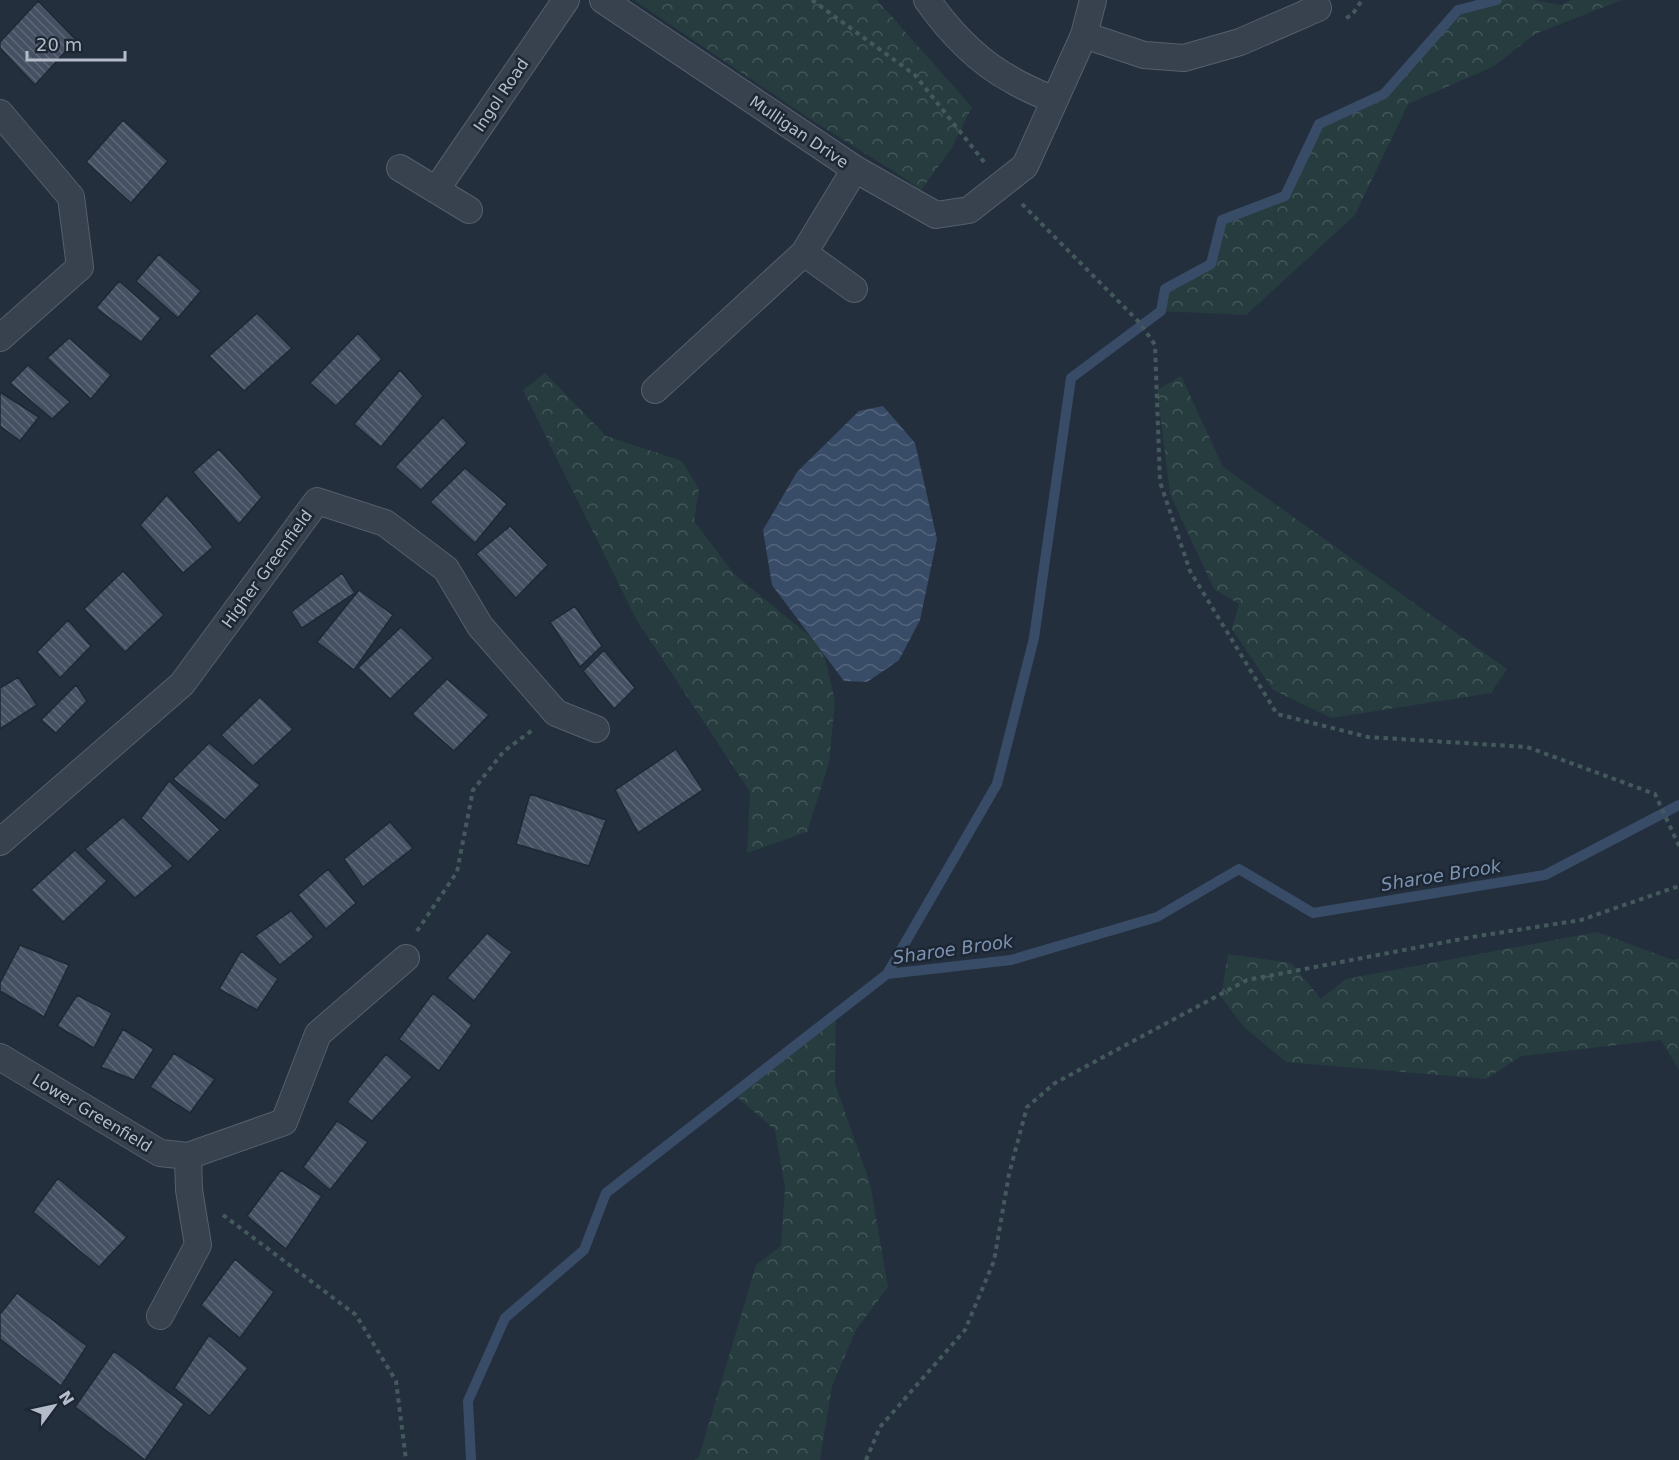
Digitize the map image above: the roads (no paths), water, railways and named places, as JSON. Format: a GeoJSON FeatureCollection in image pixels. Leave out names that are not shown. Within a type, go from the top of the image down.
{"type":"FeatureCollection","features":[{"type":"Feature","properties":{"kind":"street","name":"Ingol Road"},"geometry":{"type":"LineString","coordinates":[[436,190],[566,0]]}},
{"type":"Feature","properties":{"kind":"street","name":"Mulligan Drive"},"geometry":{"type":"LineString","coordinates":[[603,0],[855,169],[936,215],[969,210],[1025,166],[1084,35],[1093,0]]}},
{"type":"Feature","properties":{"kind":"street"},"geometry":{"type":"LineString","coordinates":[[927,0],[943,22],[978,57],[1010,79],[1054,100]]}},
{"type":"Feature","properties":{"kind":"street"},"geometry":{"type":"LineString","coordinates":[[1084,35],[1144,55],[1184,58],[1240,42],[1318,8]]}},
{"type":"Feature","properties":{"kind":"street"},"geometry":{"type":"LineString","coordinates":[[0,112],[71,197],[80,267],[0,338]]}},
{"type":"Feature","properties":{"kind":"street"},"geometry":{"type":"LineString","coordinates":[[400,168],[469,210]]}},
{"type":"Feature","properties":{"kind":"street"},"geometry":{"type":"LineString","coordinates":[[655,390],[804,253],[855,169]]}},
{"type":"Feature","properties":{"kind":"street"},"geometry":{"type":"LineString","coordinates":[[804,253],[854,289]]}},
{"type":"Feature","properties":{"kind":"street","name":"Higher Greenfield"},"geometry":{"type":"LineString","coordinates":[[0,842],[183,684],[317,501],[385,523],[446,569],[480,626],[556,712],[596,729]]}},
{"type":"Feature","properties":{"kind":"street","name":"Lower Greenfield"},"geometry":{"type":"LineString","coordinates":[[0,1057],[160,1153],[188,1155],[284,1122],[318,1034],[406,958]]}},
{"type":"Feature","properties":{"kind":"street"},"geometry":{"type":"LineString","coordinates":[[160,1316],[198,1245],[189,1190],[188,1155]]}},
{"type":"Feature","properties":{"kind":"water"},"geometry":{"type":"Polygon","coordinates":[[[883,406],[915,443],[937,539],[920,620],[899,660],[867,682],[844,681],[772,585],[763,530],[797,472],[859,411],[883,406]]]}},
{"type":"Feature","properties":{"kind":"waterway"},"geometry":{"type":"LineString","coordinates":[[887,974],[997,784],[1034,638],[1071,378],[1161,311],[1165,289],[1211,264],[1222,220],[1285,196],[1319,124],[1384,94],[1458,10],[1497,0]]}},
{"type":"Feature","properties":{"kind":"waterway","name":"Sharoe Brook"},"geometry":{"type":"LineString","coordinates":[[471,1460],[468,1401],[505,1318],[584,1250],[606,1193],[887,974],[1011,960],[1157,917],[1239,869],[1313,913],[1545,875],[1679,805]]}}]}
